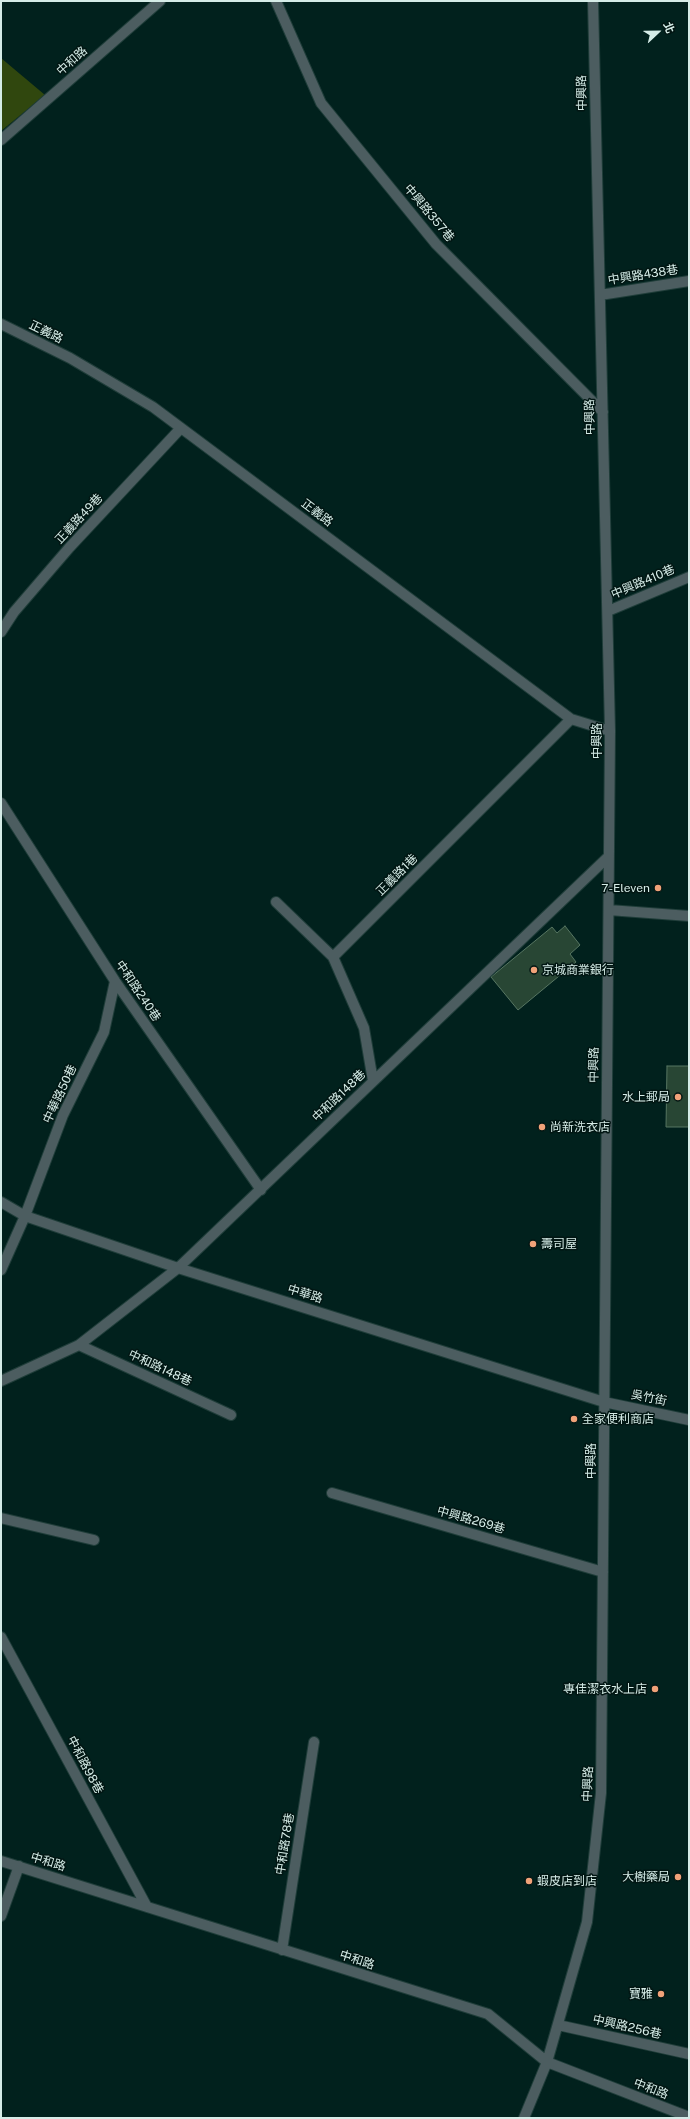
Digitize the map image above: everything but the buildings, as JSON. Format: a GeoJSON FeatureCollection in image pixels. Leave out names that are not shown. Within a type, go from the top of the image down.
{"type":"FeatureCollection","features":[{"type":"Feature","properties":{"kind":"street","name":"中和路"},"geometry":{"type":"LineString","coordinates":[[1,140],[160,1]]}},
{"type":"Feature","properties":{"kind":"street","name":"中興路357巷"},"geometry":{"type":"LineString","coordinates":[[276,1],[321,103],[436,244],[603,412]]}},
{"type":"Feature","properties":{"kind":"street","name":"中興路"},"geometry":{"type":"LineString","coordinates":[[524,2118],[548,2062],[587,1922],[601,1792],[610,731],[593,1]]}},
{"type":"Feature","properties":{"kind":"street","name":"中興路438巷"},"geometry":{"type":"LineString","coordinates":[[600,295],[689,281]]}},
{"type":"Feature","properties":{"kind":"street","name":"正義路"},"geometry":{"type":"LineString","coordinates":[[1,324],[70,358],[153,407],[571,719],[610,731]]}},
{"type":"Feature","properties":{"kind":"street","name":"正義路49巷"},"geometry":{"type":"LineString","coordinates":[[1,632],[14,612],[69,548],[181,428]]}},
{"type":"Feature","properties":{"kind":"street","name":"中興路410巷"},"geometry":{"type":"LineString","coordinates":[[608,612],[689,577]]}},
{"type":"Feature","properties":{"kind":"street","name":"正義路1巷"},"geometry":{"type":"LineString","coordinates":[[333,957],[571,719]]}},
{"type":"Feature","properties":{"kind":"street","name":"中和路240巷"},"geometry":{"type":"LineString","coordinates":[[1,802],[115,981],[261,1190]]}},
{"type":"Feature","properties":{"kind":"street","name":"中和路148巷"},"geometry":{"type":"LineString","coordinates":[[1,1381],[79,1345],[178,1268],[609,856]]}},
{"type":"Feature","properties":{"kind":"street"},"geometry":{"type":"LineString","coordinates":[[276,902],[333,957],[364,1028],[374,1081]]}},
{"type":"Feature","properties":{"kind":"street"},"geometry":{"type":"LineString","coordinates":[[609,910],[689,916]]}},
{"type":"Feature","properties":{"kind":"street","name":"中華路50巷"},"geometry":{"type":"LineString","coordinates":[[1,1270],[25,1216],[64,1115],[104,1032],[115,981]]}},
{"type":"Feature","properties":{"kind":"street","name":"中華路"},"geometry":{"type":"LineString","coordinates":[[1,1202],[25,1216],[178,1268],[604,1402]]}},
{"type":"Feature","properties":{"kind":"street","name":"中和路148巷"},"geometry":{"type":"LineString","coordinates":[[79,1345],[231,1416]]}},
{"type":"Feature","properties":{"kind":"street","name":"吳竹街"},"geometry":{"type":"LineString","coordinates":[[604,1402],[689,1420]]}},
{"type":"Feature","properties":{"kind":"street","name":"中興路269巷"},"geometry":{"type":"LineString","coordinates":[[332,1493],[603,1572]]}},
{"type":"Feature","properties":{"kind":"street"},"geometry":{"type":"LineString","coordinates":[[1,1518],[94,1540]]}},
{"type":"Feature","properties":{"kind":"street","name":"中和路98巷"},"geometry":{"type":"LineString","coordinates":[[1,1637],[147,1907]]}},
{"type":"Feature","properties":{"kind":"street","name":"中和路78巷"},"geometry":{"type":"LineString","coordinates":[[282,1950],[314,1742]]}},
{"type":"Feature","properties":{"kind":"street","name":"中和路"},"geometry":{"type":"LineString","coordinates":[[1,1861],[488,2014],[548,2062],[689,2117]]}},
{"type":"Feature","properties":{"kind":"street"},"geometry":{"type":"LineString","coordinates":[[1,1916],[19,1866]]}},
{"type":"Feature","properties":{"kind":"street","name":"中興路256巷"},"geometry":{"type":"LineString","coordinates":[[558,2025],[689,2054]]}},
{"type":"Feature","properties":{"kind":"green space"},"geometry":{"type":"Polygon","coordinates":[[[1,58],[45,95],[1,131],[1,58]]]}},
{"type":"Feature","properties":{"kind":"place","name":"7-Eleven"},"geometry":{"type":"Point","coordinates":[658,888]}},
{"type":"Feature","properties":{"kind":"place","name":"京城商業銀行"},"geometry":{"type":"Point","coordinates":[534,970]}},
{"type":"Feature","properties":{"kind":"place","name":"水上郵局"},"geometry":{"type":"Point","coordinates":[678,1097]}},
{"type":"Feature","properties":{"kind":"place","name":"尚新洗衣店"},"geometry":{"type":"Point","coordinates":[542,1127]}},
{"type":"Feature","properties":{"kind":"place","name":"壽司屋"},"geometry":{"type":"Point","coordinates":[533,1244]}},
{"type":"Feature","properties":{"kind":"place","name":"全家便利商店"},"geometry":{"type":"Point","coordinates":[574,1419]}},
{"type":"Feature","properties":{"kind":"place","name":"專佳潔衣水上店"},"geometry":{"type":"Point","coordinates":[655,1689]}},
{"type":"Feature","properties":{"kind":"place","name":"大樹藥局"},"geometry":{"type":"Point","coordinates":[678,1877]}},
{"type":"Feature","properties":{"kind":"place","name":"蝦皮店到店"},"geometry":{"type":"Point","coordinates":[529,1881]}},
{"type":"Feature","properties":{"kind":"place","name":"寶雅"},"geometry":{"type":"Point","coordinates":[661,1994]}}]}
